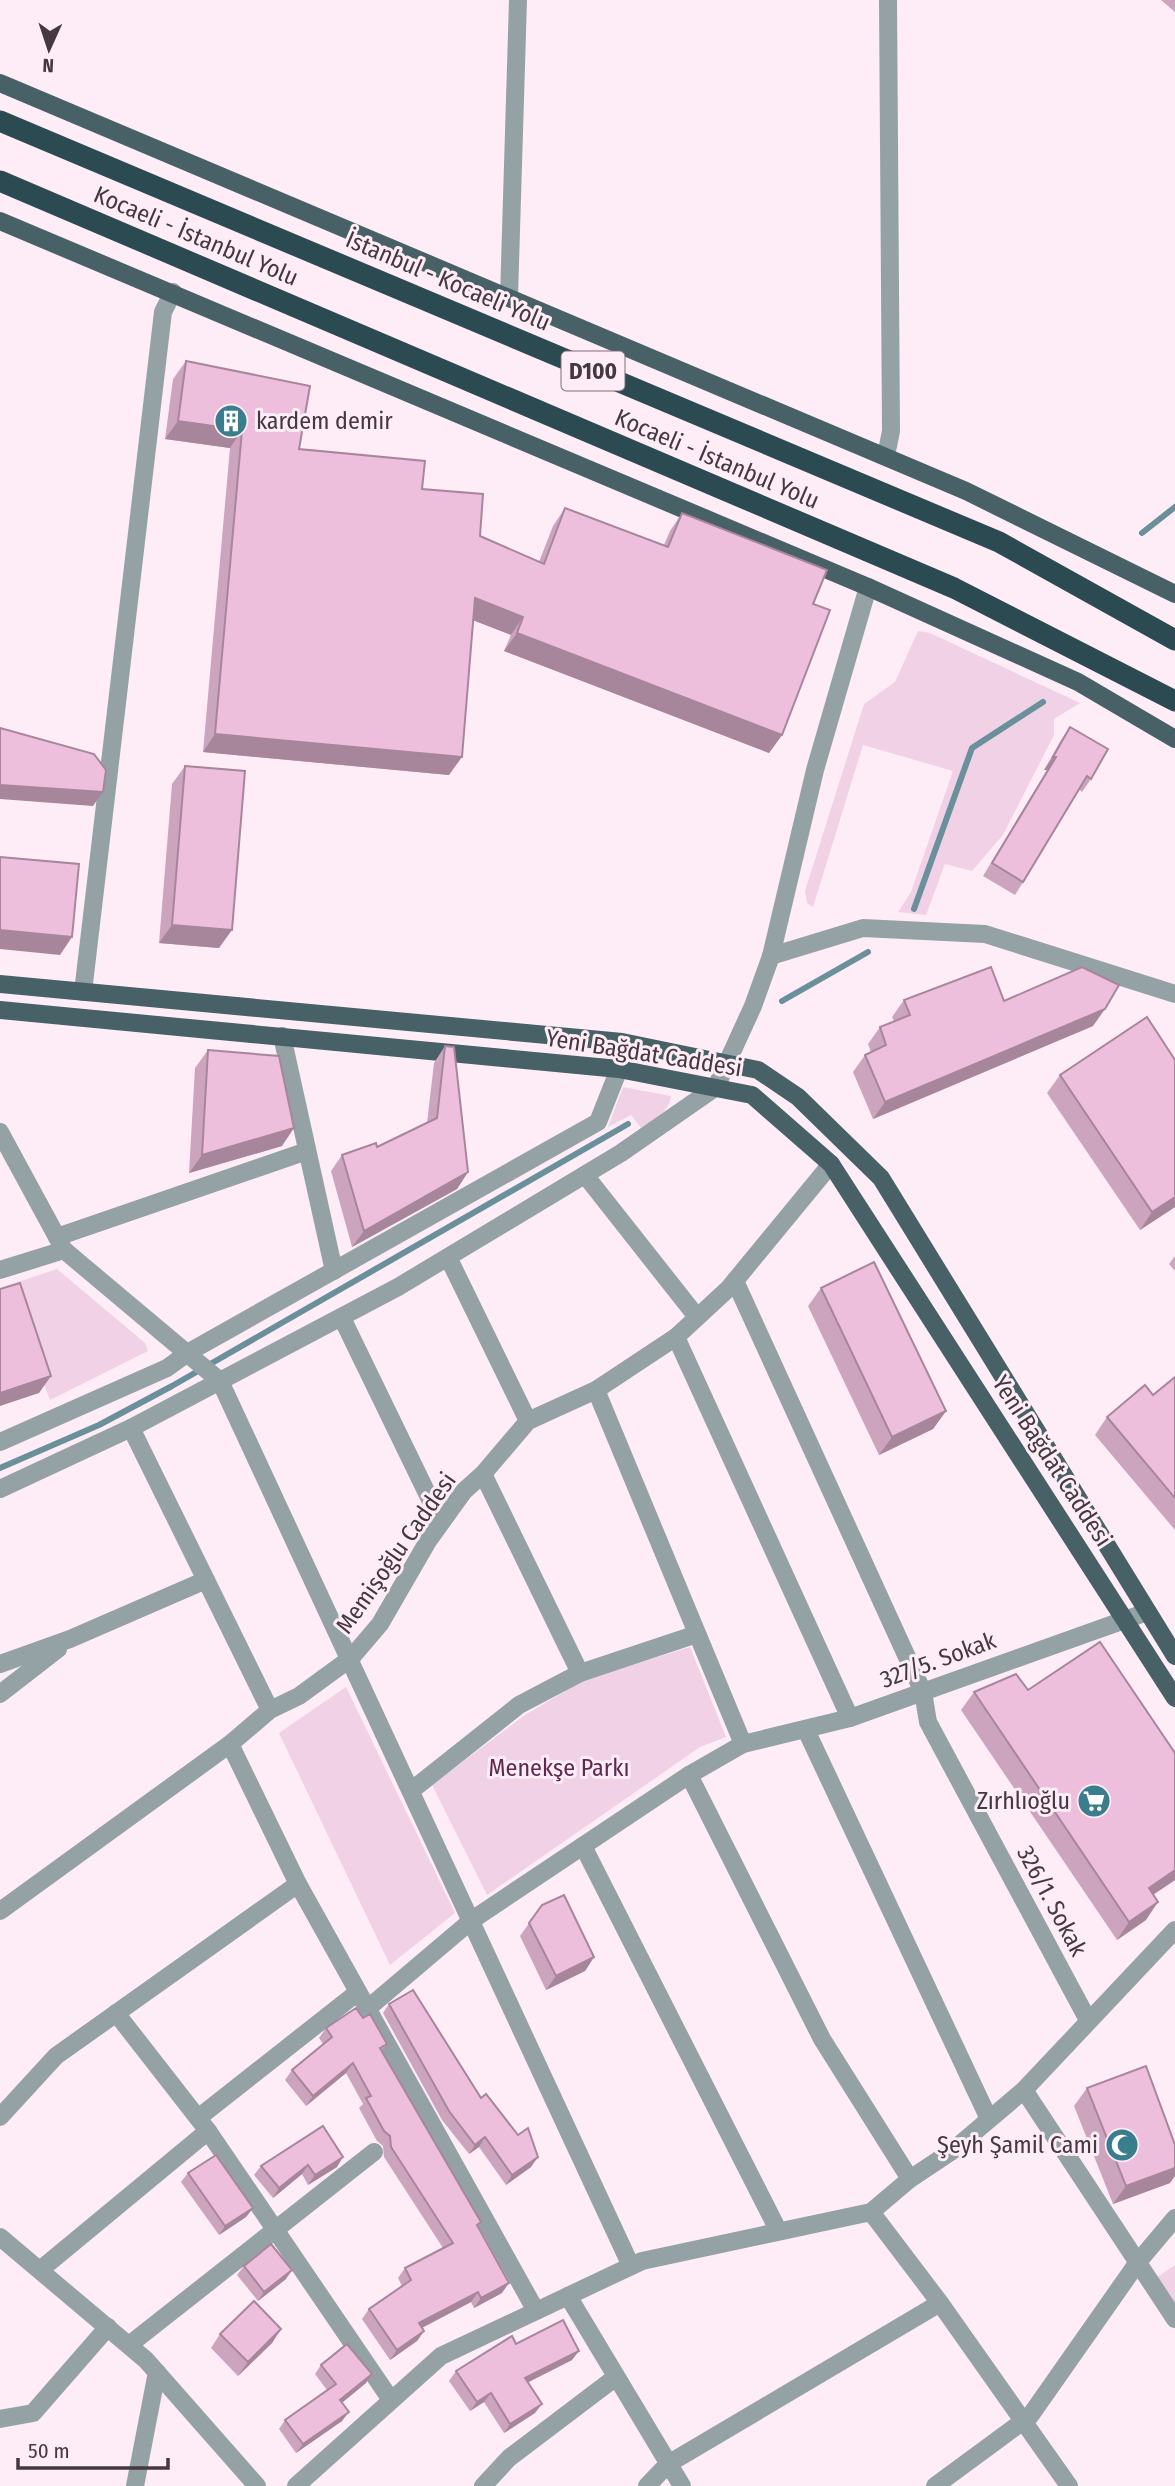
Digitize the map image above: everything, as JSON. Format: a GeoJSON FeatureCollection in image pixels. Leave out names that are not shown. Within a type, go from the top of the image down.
{"type":"FeatureCollection","features":[{"type":"Feature","properties":{"kind":"highway","name":"İstanbul - Kocaeli Yolu"},"geometry":{"type":"LineString","coordinates":[[0,121],[999,542],[1175,640]]}},
{"type":"Feature","properties":{"kind":"highway","name":"Kocaeli - İstanbul Yolu"},"geometry":{"type":"LineString","coordinates":[[0,181],[954,589],[1175,701]]}},
{"type":"Feature","properties":{"kind":"main road"},"geometry":{"type":"LineString","coordinates":[[0,83],[967,491],[1175,594]]}},
{"type":"Feature","properties":{"kind":"main road"},"geometry":{"type":"LineString","coordinates":[[0,221],[868,587],[1078,682],[1175,739]]}},
{"type":"Feature","properties":{"kind":"main road","name":"Yeni Bağdat Caddesi"},"geometry":{"type":"LineString","coordinates":[[0,984],[622,1042],[758,1070],[798,1097],[881,1178],[1175,1656]]}},
{"type":"Feature","properties":{"kind":"main road","name":"Yeni Bağdat Caddesi"},"geometry":{"type":"LineString","coordinates":[[0,1010],[619,1069],[752,1095],[831,1164],[1175,1698]]}},
{"type":"Feature","properties":{"kind":"street"},"geometry":{"type":"LineString","coordinates":[[509,298],[518,0]]}},
{"type":"Feature","properties":{"kind":"street"},"geometry":{"type":"LineString","coordinates":[[886,456],[891,431],[888,0]]}},
{"type":"Feature","properties":{"kind":"street"},"geometry":{"type":"LineString","coordinates":[[83,992],[103,759],[163,312],[173,292]]}},
{"type":"Feature","properties":{"kind":"street"},"geometry":{"type":"LineString","coordinates":[[0,1489],[131,1428],[216,1378],[342,1318],[449,1259],[585,1175],[716,1087],[725,1062],[754,1006],[771,956],[815,770],[868,587]]}},
{"type":"Feature","properties":{"kind":"street"},"geometry":{"type":"LineString","coordinates":[[771,956],[863,928],[985,934],[1175,994]]}},
{"type":"Feature","properties":{"kind":"street"},"geometry":{"type":"LineString","coordinates":[[282,1036],[334,1271]]}},
{"type":"Feature","properties":{"kind":"street"},"geometry":{"type":"LineString","coordinates":[[452,1052],[455,1078]]}},
{"type":"Feature","properties":{"kind":"street"},"geometry":{"type":"LineString","coordinates":[[0,1442],[193,1356],[334,1271],[598,1122],[619,1069]]}},
{"type":"Feature","properties":{"kind":"street"},"geometry":{"type":"LineString","coordinates":[[0,1132],[60,1243],[216,1378],[351,1658],[631,2266]]}},
{"type":"Feature","properties":{"kind":"street"},"geometry":{"type":"LineString","coordinates":[[0,1270],[60,1243],[307,1151]]}},
{"type":"Feature","properties":{"kind":"street","name":"Memişoğlu Caddesi"},"geometry":{"type":"LineString","coordinates":[[0,1911],[230,1744],[270,1710],[299,1696],[351,1658],[380,1624],[441,1522],[464,1491],[483,1474],[528,1421],[596,1390],[676,1337],[735,1281],[831,1164]]}},
{"type":"Feature","properties":{"kind":"street"},"geometry":{"type":"LineString","coordinates":[[466,1168],[469,1194]]}},
{"type":"Feature","properties":{"kind":"street"},"geometry":{"type":"LineString","coordinates":[[585,1175],[697,1317]]}},
{"type":"Feature","properties":{"kind":"street"},"geometry":{"type":"LineString","coordinates":[[449,1259],[528,1421]]}},
{"type":"Feature","properties":{"kind":"street","name":"326/1. Sokak"},"geometry":{"type":"LineString","coordinates":[[735,1281],[923,1692],[928,1722],[1088,2020]]}},
{"type":"Feature","properties":{"kind":"street"},"geometry":{"type":"LineString","coordinates":[[342,1318],[441,1522]]}},
{"type":"Feature","properties":{"kind":"street"},"geometry":{"type":"LineString","coordinates":[[676,1337],[850,1718]]}},
{"type":"Feature","properties":{"kind":"street"},"geometry":{"type":"LineString","coordinates":[[596,1390],[743,1744]]}},
{"type":"Feature","properties":{"kind":"street"},"geometry":{"type":"LineString","coordinates":[[131,1428],[270,1710]]}},
{"type":"Feature","properties":{"kind":"street"},"geometry":{"type":"LineString","coordinates":[[483,1474],[580,1673]]}},
{"type":"Feature","properties":{"kind":"street"},"geometry":{"type":"LineString","coordinates":[[0,1664],[70,1639],[206,1580]]}},
{"type":"Feature","properties":{"kind":"street","name":"327/5. Sokak"},"geometry":{"type":"LineString","coordinates":[[367,2009],[471,1920],[689,1775],[743,1744],[850,1718],[1147,1612]]}},
{"type":"Feature","properties":{"kind":"street"},"geometry":{"type":"LineString","coordinates":[[412,1790],[519,1705],[580,1673],[697,1634]]}},
{"type":"Feature","properties":{"kind":"street"},"geometry":{"type":"LineString","coordinates":[[0,1694],[70,1639]]}},
{"type":"Feature","properties":{"kind":"street"},"geometry":{"type":"LineString","coordinates":[[806,1730],[989,2119]]}},
{"type":"Feature","properties":{"kind":"street"},"geometry":{"type":"LineString","coordinates":[[230,1744],[298,1884],[536,2311]]}},
{"type":"Feature","properties":{"kind":"street"},"geometry":{"type":"LineString","coordinates":[[689,1775],[822,2039],[910,2179]]}},
{"type":"Feature","properties":{"kind":"street"},"geometry":{"type":"LineString","coordinates":[[583,1846],[778,2230]]}},
{"type":"Feature","properties":{"kind":"street"},"geometry":{"type":"LineString","coordinates":[[0,2116],[56,2056],[298,1884]]}},
{"type":"Feature","properties":{"kind":"street"},"geometry":{"type":"LineString","coordinates":[[296,2486],[441,2356],[642,2261],[871,2212],[910,2179],[952,2151],[1024,2090],[1175,1930]]}},
{"type":"Feature","properties":{"kind":"street"},"geometry":{"type":"LineString","coordinates":[[40,2270],[203,2124],[358,1992]]}},
{"type":"Feature","properties":{"kind":"street"},"geometry":{"type":"LineString","coordinates":[[116,2013],[203,2124],[391,2400]]}},
{"type":"Feature","properties":{"kind":"street"},"geometry":{"type":"LineString","coordinates":[[1024,2090],[1175,2319]]}},
{"type":"Feature","properties":{"kind":"street"},"geometry":{"type":"LineString","coordinates":[[129,2345],[374,2152]]}},
{"type":"Feature","properties":{"kind":"street"},"geometry":{"type":"LineString","coordinates":[[871,2212],[940,2303],[1069,2486]]}},
{"type":"Feature","properties":{"kind":"street"},"geometry":{"type":"LineString","coordinates":[[935,2486],[1024,2421],[1138,2262],[1175,2218]]}},
{"type":"Feature","properties":{"kind":"street"},"geometry":{"type":"LineString","coordinates":[[0,2237],[129,2345],[157,2372],[257,2486]]}},
{"type":"Feature","properties":{"kind":"street"},"geometry":{"type":"LineString","coordinates":[[568,2296],[682,2486]]}},
{"type":"Feature","properties":{"kind":"street"},"geometry":{"type":"LineString","coordinates":[[647,2486],[668,2464],[940,2303]]}},
{"type":"Feature","properties":{"kind":"street"},"geometry":{"type":"LineString","coordinates":[[0,2419],[33,2413],[108,2327]]}},
{"type":"Feature","properties":{"kind":"street"},"geometry":{"type":"LineString","coordinates":[[135,2486],[157,2372]]}},
{"type":"Feature","properties":{"kind":"street"},"geometry":{"type":"LineString","coordinates":[[484,2486],[509,2458],[616,2376]]}},
{"type":"Feature","properties":{"kind":"green space"},"geometry":{"type":"Polygon","coordinates":[[[918,631],[930,633],[1080,703],[1054,719],[1054,735],[1003,835],[972,871],[945,864],[926,915],[898,912],[911,892],[953,771],[863,745],[813,907],[807,903],[805,891],[864,704],[895,682],[918,631]]]}},
{"type":"Feature","properties":{"kind":"green space"},"geometry":{"type":"Polygon","coordinates":[[[623,1087],[671,1096],[670,1102],[660,1115],[642,1129],[631,1115],[608,1127],[623,1087]]]}},
{"type":"Feature","properties":{"kind":"green space"},"geometry":{"type":"Polygon","coordinates":[[[57,1269],[145,1343],[148,1351],[50,1400],[6,1286],[57,1269]]]}},
{"type":"Feature","properties":{"kind":"green space","name":"Menekşe Parkı"},"geometry":{"type":"Polygon","coordinates":[[[690,1647],[726,1737],[700,1747],[487,1895],[432,1785],[525,1715],[584,1680],[690,1647]]]}},
{"type":"Feature","properties":{"kind":"green space"},"geometry":{"type":"Polygon","coordinates":[[[346,1687],[455,1913],[390,1965],[279,1733],[346,1687]]]}},
{"type":"Feature","properties":{"kind":"green space"},"geometry":{"type":"Polygon","coordinates":[[[1175,2265],[1175,2305],[1156,2278],[1175,2265]]]}},
{"type":"Feature","properties":{"kind":"building"},"geometry":{"type":"Polygon","coordinates":[[[186,361],[310,386],[299,449],[425,461],[422,489],[483,494],[480,536],[544,564],[565,508],[668,547],[682,513],[827,570],[813,604],[830,610],[782,735],[517,633],[523,617],[475,598],[462,757],[215,734],[242,430],[178,421],[186,361]]]}},
{"type":"Feature","properties":{"kind":"building"},"geometry":{"type":"Polygon","coordinates":[[[1070,727],[1108,749],[1091,779],[1087,776],[1023,882],[992,863],[1056,757],[1053,757],[1070,727]]]}},
{"type":"Feature","properties":{"kind":"building"},"geometry":{"type":"Polygon","coordinates":[[[0,728],[94,754],[106,770],[103,792],[0,785],[0,728]]]}},
{"type":"Feature","properties":{"kind":"building"},"geometry":{"type":"Polygon","coordinates":[[[185,766],[245,771],[232,930],[172,925],[185,766]]]}},
{"type":"Feature","properties":{"kind":"building"},"geometry":{"type":"Polygon","coordinates":[[[0,857],[79,864],[72,937],[0,930],[0,857]]]}},
{"type":"Feature","properties":{"kind":"building"},"geometry":{"type":"Polygon","coordinates":[[[991,967],[1004,1001],[1082,967],[1119,985],[1105,1009],[885,1102],[865,1055],[886,1045],[880,1027],[910,1015],[904,1000],[991,967]]]}},
{"type":"Feature","properties":{"kind":"building"},"geometry":{"type":"Polygon","coordinates":[[[1147,1017],[1175,1060],[1175,1197],[1152,1212],[1060,1075],[1147,1017]]]}},
{"type":"Feature","properties":{"kind":"building"},"geometry":{"type":"Polygon","coordinates":[[[445,1046],[454,1047],[468,1172],[364,1231],[342,1155],[376,1143],[377,1147],[437,1118],[445,1046]]]}},
{"type":"Feature","properties":{"kind":"building"},"geometry":{"type":"Polygon","coordinates":[[[208,1050],[279,1056],[294,1128],[202,1155],[208,1050]]]}},
{"type":"Feature","properties":{"kind":"building"},"geometry":{"type":"Polygon","coordinates":[[[874,1262],[946,1411],[892,1437],[821,1288],[874,1262]]]}},
{"type":"Feature","properties":{"kind":"building"},"geometry":{"type":"Polygon","coordinates":[[[20,1283],[51,1376],[0,1393],[0,1289],[20,1283]]]}},
{"type":"Feature","properties":{"kind":"building"},"geometry":{"type":"Polygon","coordinates":[[[1175,1377],[1175,1498],[1107,1417],[1145,1385],[1153,1395],[1175,1377]]]}},
{"type":"Feature","properties":{"kind":"building"},"geometry":{"type":"Polygon","coordinates":[[[1100,1642],[1175,1753],[1175,1870],[1149,1888],[1158,1902],[1129,1922],[974,1692],[1016,1674],[1028,1690],[1100,1642]]]}},
{"type":"Feature","properties":{"kind":"building"},"geometry":{"type":"Polygon","coordinates":[[[564,1895],[594,1957],[556,1976],[529,1923],[542,1905],[564,1895]]]}},
{"type":"Feature","properties":{"kind":"building"},"geometry":{"type":"Polygon","coordinates":[[[413,1990],[481,2098],[486,2094],[518,2135],[528,2128],[538,2157],[512,2175],[485,2137],[475,2145],[449,2111],[389,2004],[413,1990]]]}},
{"type":"Feature","properties":{"kind":"building"},"geometry":{"type":"Polygon","coordinates":[[[356,2008],[363,2018],[370,2014],[387,2044],[380,2048],[481,2222],[477,2225],[509,2283],[481,2298],[478,2292],[419,2323],[424,2331],[397,2350],[369,2309],[411,2280],[405,2268],[453,2243],[391,2147],[390,2136],[384,2131],[366,2098],[371,2096],[353,2063],[313,2096],[292,2070],[332,2037],[326,2028],[356,2008]]]}},
{"type":"Feature","properties":{"kind":"building","name":"Şeyh Şamil Cami"},"geometry":{"type":"Polygon","coordinates":[[[1146,2066],[1175,2145],[1175,2168],[1126,2186],[1087,2088],[1146,2066]]]}},
{"type":"Feature","properties":{"kind":"building"},"geometry":{"type":"Polygon","coordinates":[[[323,2126],[343,2157],[315,2175],[308,2165],[279,2188],[261,2166],[323,2126]]]}},
{"type":"Feature","properties":{"kind":"building"},"geometry":{"type":"Polygon","coordinates":[[[216,2155],[253,2208],[225,2226],[188,2173],[216,2155]]]}},
{"type":"Feature","properties":{"kind":"building"},"geometry":{"type":"Polygon","coordinates":[[[271,2244],[292,2270],[264,2292],[244,2266],[271,2244]]]}},
{"type":"Feature","properties":{"kind":"building"},"geometry":{"type":"Polygon","coordinates":[[[254,2301],[281,2329],[248,2362],[220,2334],[254,2301]]]}},
{"type":"Feature","properties":{"kind":"building"},"geometry":{"type":"Polygon","coordinates":[[[563,2320],[579,2351],[525,2378],[542,2404],[510,2424],[491,2393],[477,2402],[456,2371],[512,2336],[516,2344],[563,2320]]]}},
{"type":"Feature","properties":{"kind":"building"},"geometry":{"type":"Polygon","coordinates":[[[347,2344],[372,2374],[340,2400],[349,2412],[303,2444],[285,2420],[336,2384],[321,2365],[347,2344]]]}},
{"type":"Feature","properties":{"kind":"waterway"},"geometry":{"type":"LineString","coordinates":[[1142,533],[1175,507]]}},
{"type":"Feature","properties":{"kind":"waterway"},"geometry":{"type":"LineString","coordinates":[[914,909],[972,748],[1043,702]]}},
{"type":"Feature","properties":{"kind":"waterway"},"geometry":{"type":"LineString","coordinates":[[782,1001],[868,952]]}},
{"type":"Feature","properties":{"kind":"waterway"},"geometry":{"type":"LineString","coordinates":[[0,1468],[99,1425],[172,1386],[628,1124]]}},
{"type":"Feature","properties":{"kind":"place","name":"kardem demir"},"geometry":{"type":"Point","coordinates":[231,421]}},
{"type":"Feature","properties":{"kind":"place","name":"Zırhlıoğlu"},"geometry":{"type":"Point","coordinates":[1094,1801]}},
{"type":"Feature","properties":{"kind":"place","name":"Şeyh Şamil Cami"},"geometry":{"type":"Point","coordinates":[1122,2145]}}]}
